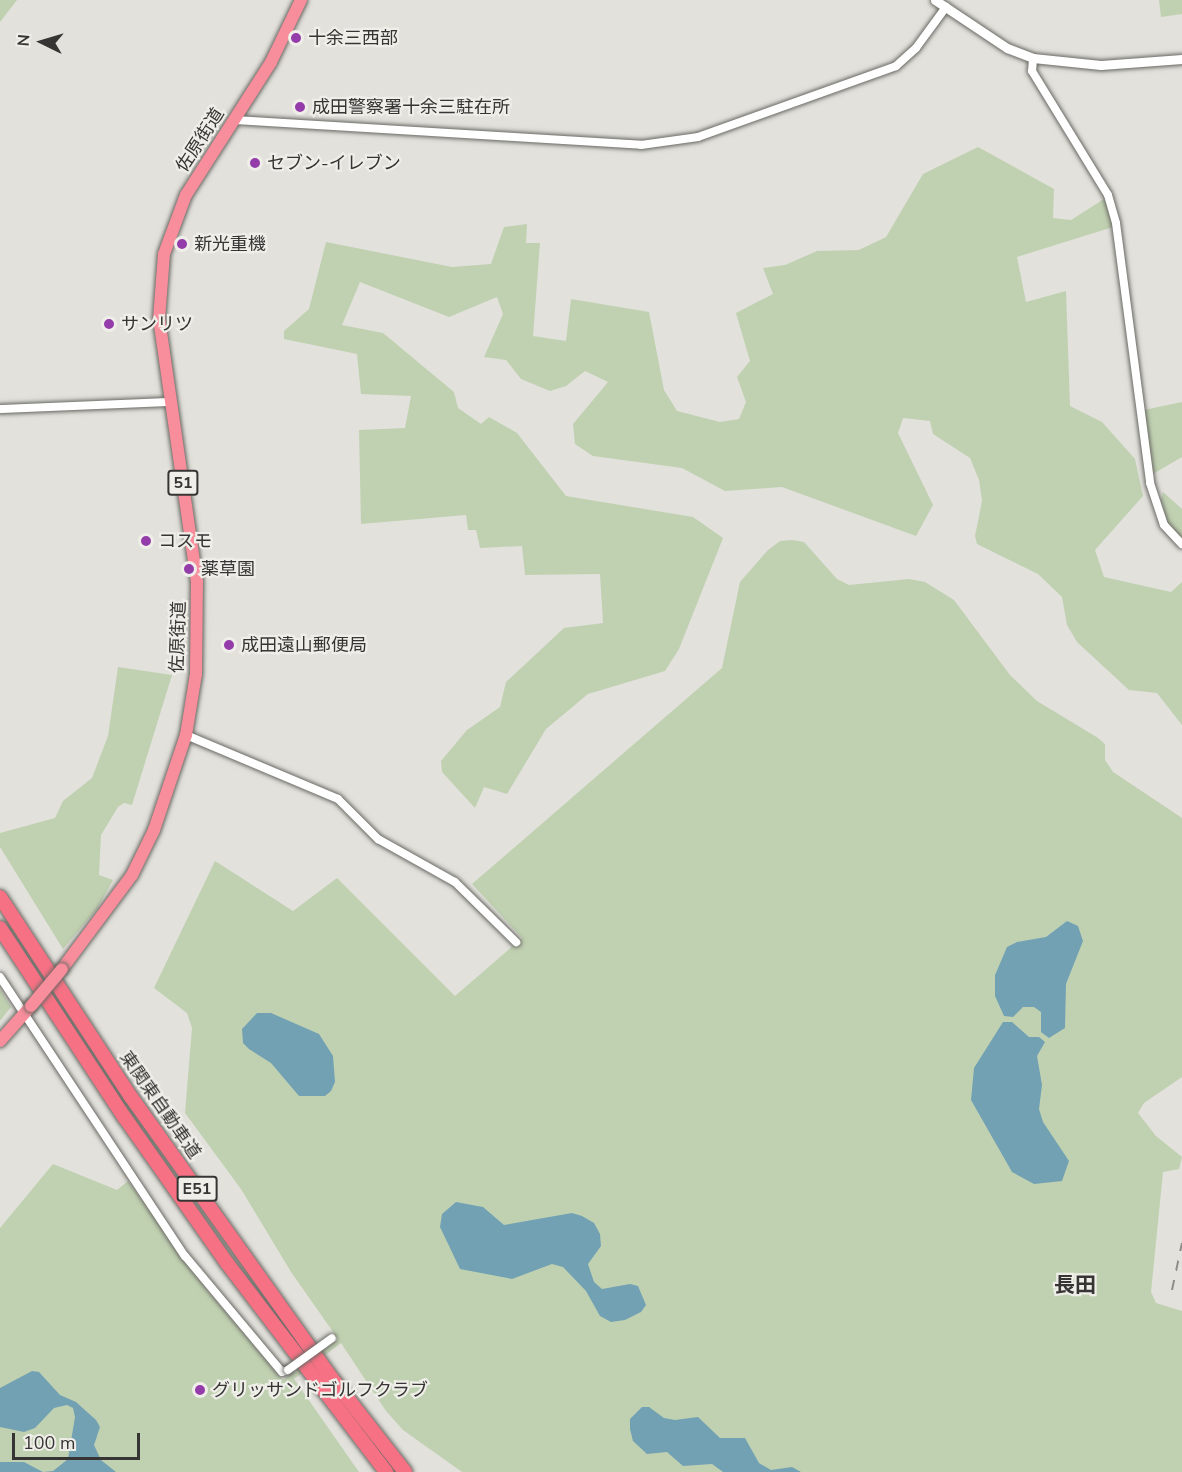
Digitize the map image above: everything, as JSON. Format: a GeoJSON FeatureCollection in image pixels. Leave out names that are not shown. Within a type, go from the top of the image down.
{"type":"FeatureCollection","features":[{"type":"Feature","properties":{"kind":"highway","name":"佐原街道"},"geometry":{"type":"LineString","coordinates":[[0,1041],[94,930],[143,854],[186,735],[198,653],[199,609],[194,554],[159,319],[164,254],[186,195],[285,38],[301,0]]}},
{"type":"Feature","properties":{"kind":"highway","name":"東関東自動車道"},"geometry":{"type":"LineString","coordinates":[[0,897],[131,1097],[327,1372],[405,1472]]}},
{"type":"Feature","properties":{"kind":"highway","name":"東関東自動車道"},"geometry":{"type":"LineString","coordinates":[[0,928],[125,1118],[221,1254],[386,1472]]}},
{"type":"Feature","properties":{"kind":"street"},"geometry":{"type":"LineString","coordinates":[[935,0],[1007,48],[1033,58],[1101,65],[1182,59]]}},
{"type":"Feature","properties":{"kind":"street"},"geometry":{"type":"LineString","coordinates":[[235,120],[641,145],[698,137],[896,66],[916,48],[946,7]]}},
{"type":"Feature","properties":{"kind":"street"},"geometry":{"type":"LineString","coordinates":[[1033,58],[1032,71],[1108,195],[1116,223],[1150,483],[1164,525],[1182,544]]}},
{"type":"Feature","properties":{"kind":"street"},"geometry":{"type":"LineString","coordinates":[[0,409],[170,402]]}},
{"type":"Feature","properties":{"kind":"street"},"geometry":{"type":"LineString","coordinates":[[186,735],[338,799],[378,839],[455,882],[516,942]]}},
{"type":"Feature","properties":{"kind":"street"},"geometry":{"type":"LineString","coordinates":[[0,977],[27,1010],[185,1256],[282,1372],[332,1338]]}},
{"type":"Feature","properties":{"kind":"green space"},"geometry":{"type":"Polygon","coordinates":[[[0,0],[17,0],[0,22],[0,0]]]}},
{"type":"Feature","properties":{"kind":"green space"},"geometry":{"type":"Polygon","coordinates":[[[1159,0],[1182,0],[1182,14],[1161,17],[1159,0]]]}},
{"type":"Feature","properties":{"kind":"green space"},"geometry":{"type":"Polygon","coordinates":[[[978,147],[1054,189],[1053,218],[1071,220],[1104,199],[1108,209],[1113,227],[1017,257],[1026,302],[1066,291],[1070,406],[1102,422],[1135,459],[1143,496],[1095,550],[1104,577],[1171,592],[1182,582],[1182,725],[1157,693],[1129,690],[1077,642],[1067,625],[1062,597],[1038,574],[977,544],[975,536],[982,501],[979,480],[970,458],[933,434],[930,421],[903,418],[898,433],[933,505],[916,536],[782,487],[725,491],[682,468],[593,456],[575,444],[573,424],[608,382],[585,371],[566,386],[550,391],[521,379],[506,360],[484,357],[503,314],[497,297],[449,317],[360,282],[342,325],[383,333],[454,392],[458,408],[481,424],[489,417],[517,433],[566,496],[693,517],[723,538],[679,649],[665,671],[588,694],[546,729],[507,794],[484,787],[475,808],[442,772],[441,761],[467,730],[500,707],[506,682],[564,628],[603,623],[600,574],[525,575],[522,546],[480,548],[476,530],[468,530],[466,515],[361,524],[359,430],[405,428],[411,396],[361,394],[357,354],[284,339],[284,331],[309,309],[326,242],[452,267],[491,264],[504,227],[527,224],[526,243],[540,243],[533,336],[566,341],[571,299],[649,312],[664,390],[677,411],[720,422],[739,419],[746,402],[737,377],[750,361],[736,313],[773,294],[763,268],[785,265],[817,251],[859,250],[886,237],[923,174],[978,147]]]}},
{"type":"Feature","properties":{"kind":"green space"},"geometry":{"type":"Polygon","coordinates":[[[1182,402],[1182,457],[1153,474],[1144,410],[1182,402]]]}},
{"type":"Feature","properties":{"kind":"green space"},"geometry":{"type":"Polygon","coordinates":[[[1163,492],[1182,509],[1182,541],[1165,520],[1160,503],[1163,492]]]}},
{"type":"Feature","properties":{"kind":"green space","name":"グリッサンドゴルフクラブ"},"geometry":{"type":"Polygon","coordinates":[[[780,541],[804,542],[837,579],[849,585],[909,579],[925,582],[954,600],[1010,675],[1037,701],[1098,738],[1105,744],[1105,760],[1113,772],[1182,818],[1182,1077],[1144,1103],[1138,1113],[1156,1136],[1182,1157],[1179,1169],[1163,1172],[1151,1292],[1156,1303],[1182,1311],[1182,1472],[462,1472],[403,1430],[386,1411],[341,1343],[294,1379],[359,1472],[0,1472],[0,1228],[53,1164],[117,1190],[128,1181],[206,1289],[283,1380],[338,1339],[291,1272],[241,1189],[185,1113],[192,1028],[187,1013],[154,988],[215,861],[293,911],[337,878],[455,996],[522,938],[472,884],[722,668],[740,582],[768,550],[780,541]]]}},
{"type":"Feature","properties":{"kind":"green space"},"geometry":{"type":"Polygon","coordinates":[[[118,667],[172,675],[132,805],[124,803],[118,807],[101,835],[99,875],[113,880],[97,909],[63,949],[0,847],[0,833],[55,818],[63,801],[92,778],[108,736],[118,667]]]}},
{"type":"Feature","properties":{"kind":"green space"},"geometry":{"type":"Polygon","coordinates":[[[0,989],[11,1007],[0,1021],[0,989]]]}},
{"type":"Feature","properties":{"kind":"water"},"geometry":{"type":"Polygon","coordinates":[[[1067,921],[1078,926],[1083,941],[1066,984],[1065,1028],[1049,1038],[1041,1032],[1041,1012],[1034,1007],[1023,1007],[1013,1017],[1004,1016],[995,996],[995,975],[1007,947],[1017,942],[1046,937],[1067,921]]]}},
{"type":"Feature","properties":{"kind":"water"},"geometry":{"type":"Polygon","coordinates":[[[257,1013],[271,1013],[319,1034],[333,1056],[335,1082],[331,1091],[325,1096],[299,1096],[271,1063],[243,1043],[242,1029],[257,1013]]]}},
{"type":"Feature","properties":{"kind":"water"},"geometry":{"type":"Polygon","coordinates":[[[1003,1022],[1012,1022],[1029,1037],[1039,1037],[1045,1042],[1037,1056],[1042,1085],[1039,1109],[1043,1122],[1069,1161],[1062,1181],[1034,1184],[1012,1172],[971,1100],[974,1068],[1003,1022]]]}},
{"type":"Feature","properties":{"kind":"water"},"geometry":{"type":"Polygon","coordinates":[[[456,1202],[483,1207],[504,1225],[572,1213],[582,1216],[594,1223],[600,1234],[601,1246],[588,1264],[594,1282],[602,1289],[630,1284],[638,1286],[646,1305],[641,1312],[625,1320],[611,1322],[600,1316],[586,1291],[563,1267],[552,1264],[512,1279],[460,1269],[440,1227],[442,1214],[456,1202]]]}},
{"type":"Feature","properties":{"kind":"water"},"geometry":{"type":"Polygon","coordinates":[[[32,1371],[39,1372],[60,1395],[76,1402],[96,1420],[100,1427],[94,1445],[101,1460],[116,1472],[43,1472],[53,1471],[68,1459],[75,1417],[73,1408],[67,1405],[54,1408],[35,1428],[24,1432],[0,1427],[0,1388],[32,1371]]]}},
{"type":"Feature","properties":{"kind":"water"},"geometry":{"type":"Polygon","coordinates":[[[642,1407],[649,1407],[664,1418],[675,1420],[698,1417],[720,1438],[745,1438],[759,1463],[771,1470],[792,1467],[801,1472],[723,1472],[712,1464],[683,1466],[667,1452],[647,1454],[633,1441],[630,1429],[630,1419],[642,1407]]]}},
{"type":"Feature","properties":{"kind":"water"},"geometry":{"type":"Polygon","coordinates":[[[0,1462],[24,1462],[43,1472],[0,1472],[0,1462]]]}},
{"type":"Feature","properties":{"kind":"railway"},"geometry":{"type":"LineString","coordinates":[[1172,1290],[1182,1243]]}},
{"type":"Feature","properties":{"kind":"place","name":"十余三西部"},"geometry":{"type":"Point","coordinates":[296,38]}},
{"type":"Feature","properties":{"kind":"place","name":"成田警察署十余三駐在所"},"geometry":{"type":"Point","coordinates":[300,107]}},
{"type":"Feature","properties":{"kind":"place","name":"セブン-イレブン"},"geometry":{"type":"Point","coordinates":[255,163]}},
{"type":"Feature","properties":{"kind":"place","name":"新光重機"},"geometry":{"type":"Point","coordinates":[182,244]}},
{"type":"Feature","properties":{"kind":"place","name":"サンリツ"},"geometry":{"type":"Point","coordinates":[109,324]}},
{"type":"Feature","properties":{"kind":"place","name":"コスモ"},"geometry":{"type":"Point","coordinates":[146,541]}},
{"type":"Feature","properties":{"kind":"place","name":"薬草園"},"geometry":{"type":"Point","coordinates":[189,569]}},
{"type":"Feature","properties":{"kind":"place","name":"成田遠山郵便局"},"geometry":{"type":"Point","coordinates":[229,645]}},
{"type":"Feature","properties":{"kind":"place","name":"グリッサンドゴルフクラブ"},"geometry":{"type":"Point","coordinates":[200,1390]}},
{"type":"Feature","properties":{"kind":"district","name":"長田"},"geometry":{"type":"Point","coordinates":[1075,1285]}}]}
